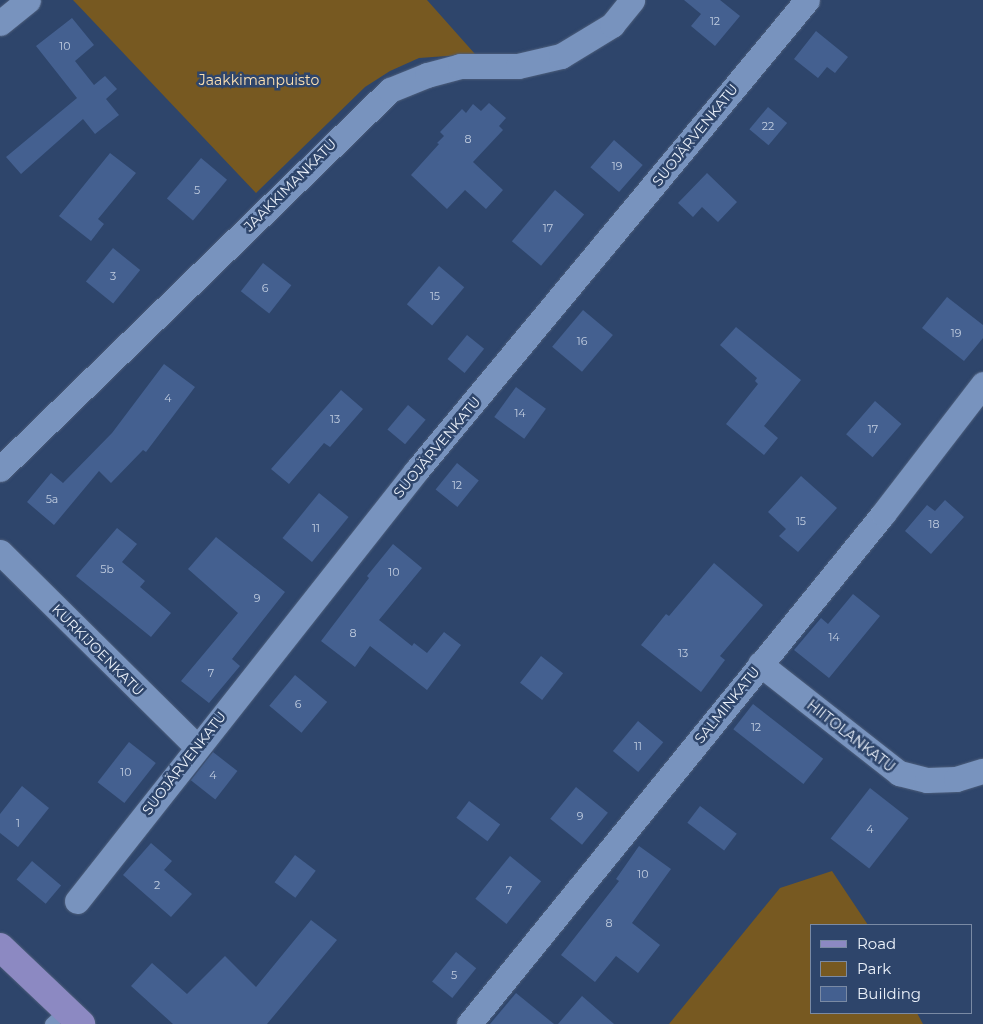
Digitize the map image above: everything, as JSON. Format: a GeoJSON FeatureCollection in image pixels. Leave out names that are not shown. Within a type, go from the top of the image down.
{"type":"FeatureCollection","features":[{"type":"Feature","properties":{"kind":"main road"},"geometry":{"type":"LineString","coordinates":[[0,947],[66,1019]]}},
{"type":"Feature","properties":{"kind":"street"},"geometry":{"type":"LineString","coordinates":[[0,23],[28,0]]}},
{"type":"Feature","properties":{"kind":"street","name":"JAAKKIMANKATU"},"geometry":{"type":"LineString","coordinates":[[0,469],[390,90],[427,75],[460,66],[518,66],[561,56],[612,25],[632,0]]}},
{"type":"Feature","properties":{"kind":"street","name":"SUOJÄRVENKATU"},"geometry":{"type":"LineString","coordinates":[[77,902],[196,747],[416,471],[807,0]]}},
{"type":"Feature","properties":{"kind":"street","name":"SALMINKATU"},"geometry":{"type":"LineString","coordinates":[[469,1024],[760,664],[884,514],[983,384]]}},
{"type":"Feature","properties":{"kind":"street","name":"KURKIJOENKATU"},"geometry":{"type":"LineString","coordinates":[[0,552],[196,747]]}},
{"type":"Feature","properties":{"kind":"street","name":"HIITOLANKATU"},"geometry":{"type":"LineString","coordinates":[[760,664],[899,773],[927,780],[956,779],[983,771]]}},
{"type":"Feature","properties":{"kind":"green space","name":"Jaakkimanpuisto"},"geometry":{"type":"Polygon","coordinates":[[[73,0],[427,0],[475,54],[419,58],[390,71],[365,87],[256,193],[73,0]]]}},
{"type":"Feature","properties":{"kind":"green space"},"geometry":{"type":"Polygon","coordinates":[[[832,871],[867,924],[810,924],[810,1014],[918,1014],[923,1024],[669,1024],[780,888],[832,871]]]}},
{"type":"Feature","properties":{"kind":"building"},"geometry":{"type":"Polygon","coordinates":[[[684,0],[720,0],[740,16],[715,46],[691,26],[701,14],[684,0]]]}},
{"type":"Feature","properties":{"kind":"building"},"geometry":{"type":"Polygon","coordinates":[[[72,18],[94,45],[75,61],[94,85],[105,76],[117,89],[106,99],[119,115],[95,134],[83,119],[21,174],[6,157],[77,98],[36,46],[72,18]]]}},
{"type":"Feature","properties":{"kind":"building"},"geometry":{"type":"Polygon","coordinates":[[[816,31],[848,57],[835,73],[827,67],[818,78],[794,59],[816,31]]]}},
{"type":"Feature","properties":{"kind":"building"},"geometry":{"type":"Polygon","coordinates":[[[489,103],[506,118],[499,126],[503,130],[473,162],[503,190],[486,209],[465,190],[447,209],[411,175],[439,144],[437,143],[444,136],[440,132],[462,109],[466,113],[473,104],[481,111],[489,103]]]}},
{"type":"Feature","properties":{"kind":"building"},"geometry":{"type":"Polygon","coordinates":[[[768,107],[787,123],[769,145],[749,129],[768,107]]]}},
{"type":"Feature","properties":{"kind":"building"},"geometry":{"type":"Polygon","coordinates":[[[614,140],[643,165],[619,192],[590,167],[614,140]]]}},
{"type":"Feature","properties":{"kind":"building"},"geometry":{"type":"Polygon","coordinates":[[[110,153],[136,173],[98,219],[104,224],[91,241],[59,216],[110,153]]]}},
{"type":"Feature","properties":{"kind":"building"},"geometry":{"type":"Polygon","coordinates":[[[201,158],[227,180],[193,220],[167,199],[201,158]]]}},
{"type":"Feature","properties":{"kind":"building"},"geometry":{"type":"Polygon","coordinates":[[[707,173],[737,202],[718,222],[702,207],[693,217],[678,203],[707,173]]]}},
{"type":"Feature","properties":{"kind":"building"},"geometry":{"type":"Polygon","coordinates":[[[555,190],[584,214],[541,266],[512,241],[555,190]]]}},
{"type":"Feature","properties":{"kind":"building"},"geometry":{"type":"Polygon","coordinates":[[[113,248],[140,270],[113,303],[86,281],[113,248]]]}},
{"type":"Feature","properties":{"kind":"building"},"geometry":{"type":"Polygon","coordinates":[[[263,263],[291,285],[269,314],[241,291],[263,263]]]}},
{"type":"Feature","properties":{"kind":"building"},"geometry":{"type":"Polygon","coordinates":[[[439,266],[464,287],[432,326],[407,304],[439,266]]]}},
{"type":"Feature","properties":{"kind":"building"},"geometry":{"type":"Polygon","coordinates":[[[947,297],[983,325],[983,338],[964,361],[922,328],[947,297]]]}},
{"type":"Feature","properties":{"kind":"building"},"geometry":{"type":"Polygon","coordinates":[[[583,310],[613,335],[582,372],[552,347],[583,310]]]}},
{"type":"Feature","properties":{"kind":"building"},"geometry":{"type":"Polygon","coordinates":[[[736,327],[801,380],[764,426],[778,438],[764,455],[726,424],[758,384],[755,381],[757,378],[720,345],[736,327]]]}},
{"type":"Feature","properties":{"kind":"building"},"geometry":{"type":"Polygon","coordinates":[[[467,335],[484,349],[465,373],[447,359],[467,335]]]}},
{"type":"Feature","properties":{"kind":"building"},"geometry":{"type":"Polygon","coordinates":[[[164,364],[195,387],[146,452],[143,450],[111,483],[99,471],[54,525],[27,502],[51,473],[63,483],[112,433],[164,364]]]}},
{"type":"Feature","properties":{"kind":"building"},"geometry":{"type":"Polygon","coordinates":[[[516,387],[546,409],[524,439],[494,417],[516,387]]]}},
{"type":"Feature","properties":{"kind":"building"},"geometry":{"type":"Polygon","coordinates":[[[341,390],[363,409],[330,447],[324,443],[289,484],[271,469],[341,390]]]}},
{"type":"Feature","properties":{"kind":"building"},"geometry":{"type":"Polygon","coordinates":[[[875,401],[901,424],[873,457],[846,434],[875,401]]]}},
{"type":"Feature","properties":{"kind":"building"},"geometry":{"type":"Polygon","coordinates":[[[408,405],[426,420],[405,444],[387,430],[408,405]]]}},
{"type":"Feature","properties":{"kind":"building"},"geometry":{"type":"Polygon","coordinates":[[[457,463],[479,481],[457,507],[436,489],[457,463]]]}},
{"type":"Feature","properties":{"kind":"building"},"geometry":{"type":"Polygon","coordinates":[[[801,476],[837,508],[798,552],[779,536],[786,529],[768,512],[801,476]]]}},
{"type":"Feature","properties":{"kind":"building"},"geometry":{"type":"Polygon","coordinates":[[[319,493],[349,517],[312,562],[282,538],[319,493]]]}},
{"type":"Feature","properties":{"kind":"building"},"geometry":{"type":"Polygon","coordinates":[[[945,500],[964,517],[931,554],[905,531],[927,505],[935,511],[945,500]]]}},
{"type":"Feature","properties":{"kind":"building"},"geometry":{"type":"Polygon","coordinates":[[[117,528],[137,544],[122,562],[145,581],[140,587],[171,613],[151,637],[76,576],[117,528]]]}},
{"type":"Feature","properties":{"kind":"building"},"geometry":{"type":"Polygon","coordinates":[[[216,537],[285,592],[232,659],[240,666],[209,703],[181,681],[238,613],[188,569],[216,537]]]}},
{"type":"Feature","properties":{"kind":"building"},"geometry":{"type":"Polygon","coordinates":[[[393,544],[422,568],[379,620],[412,646],[414,643],[427,653],[444,632],[461,645],[427,690],[370,646],[355,667],[321,641],[369,578],[367,576],[393,544]]]}},
{"type":"Feature","properties":{"kind":"building"},"geometry":{"type":"Polygon","coordinates":[[[714,563],[763,605],[720,656],[725,660],[701,692],[641,645],[666,614],[669,616],[714,563]]]}},
{"type":"Feature","properties":{"kind":"building"},"geometry":{"type":"Polygon","coordinates":[[[853,594],[880,616],[829,678],[794,650],[821,618],[828,624],[853,594]]]}},
{"type":"Feature","properties":{"kind":"building"},"geometry":{"type":"Polygon","coordinates":[[[541,656],[563,673],[542,700],[520,683],[541,656]]]}},
{"type":"Feature","properties":{"kind":"building"},"geometry":{"type":"Polygon","coordinates":[[[295,675],[327,702],[301,733],[269,706],[295,675]]]}},
{"type":"Feature","properties":{"kind":"building"},"geometry":{"type":"Polygon","coordinates":[[[753,704],[823,759],[803,784],[733,729],[753,704]]]}},
{"type":"Feature","properties":{"kind":"building"},"geometry":{"type":"Polygon","coordinates":[[[638,721],[663,742],[638,772],[613,751],[638,721]]]}},
{"type":"Feature","properties":{"kind":"building"},"geometry":{"type":"Polygon","coordinates":[[[129,742],[156,763],[124,803],[98,782],[129,742]]]}},
{"type":"Feature","properties":{"kind":"building"},"geometry":{"type":"Polygon","coordinates":[[[213,752],[237,771],[215,799],[191,780],[213,752]]]}},
{"type":"Feature","properties":{"kind":"building"},"geometry":{"type":"Polygon","coordinates":[[[22,786],[49,808],[18,847],[0,833],[0,814],[22,786]]]}},
{"type":"Feature","properties":{"kind":"building"},"geometry":{"type":"Polygon","coordinates":[[[576,787],[608,813],[582,845],[550,819],[576,787]]]}},
{"type":"Feature","properties":{"kind":"building"},"geometry":{"type":"Polygon","coordinates":[[[870,788],[909,818],[869,869],[831,838],[870,788]]]}},
{"type":"Feature","properties":{"kind":"building"},"geometry":{"type":"Polygon","coordinates":[[[469,801],[500,824],[488,841],[456,818],[469,801]]]}},
{"type":"Feature","properties":{"kind":"building"},"geometry":{"type":"Polygon","coordinates":[[[700,806],[737,834],[724,850],[687,823],[700,806]]]}},
{"type":"Feature","properties":{"kind":"building"},"geometry":{"type":"Polygon","coordinates":[[[151,843],[172,861],[164,870],[192,894],[171,917],[123,875],[151,843]]]}},
{"type":"Feature","properties":{"kind":"building"},"geometry":{"type":"Polygon","coordinates":[[[639,846],[671,869],[632,923],[660,945],[638,973],[616,956],[595,982],[561,955],[619,881],[616,879],[639,846]]]}},
{"type":"Feature","properties":{"kind":"building"},"geometry":{"type":"Polygon","coordinates":[[[295,855],[316,871],[295,898],[275,882],[295,855]]]}},
{"type":"Feature","properties":{"kind":"building"},"geometry":{"type":"Polygon","coordinates":[[[510,856],[541,881],[506,924],[475,899],[510,856]]]}},
{"type":"Feature","properties":{"kind":"building"},"geometry":{"type":"Polygon","coordinates":[[[32,861],[61,885],[46,904],[17,879],[32,861]]]}},
{"type":"Feature","properties":{"kind":"building"},"geometry":{"type":"Polygon","coordinates":[[[311,920],[337,940],[267,1024],[173,1024],[131,986],[152,963],[187,994],[225,956],[256,987],[311,920]]]}},
{"type":"Feature","properties":{"kind":"building"},"geometry":{"type":"Polygon","coordinates":[[[456,952],[476,968],[452,998],[432,982],[456,952]]]}},
{"type":"Feature","properties":{"kind":"building"},"geometry":{"type":"Polygon","coordinates":[[[516,993],[554,1024],[490,1024],[516,993]]]}},
{"type":"Feature","properties":{"kind":"building"},"geometry":{"type":"Polygon","coordinates":[[[582,996],[614,1024],[558,1024],[582,996]]]}}]}
